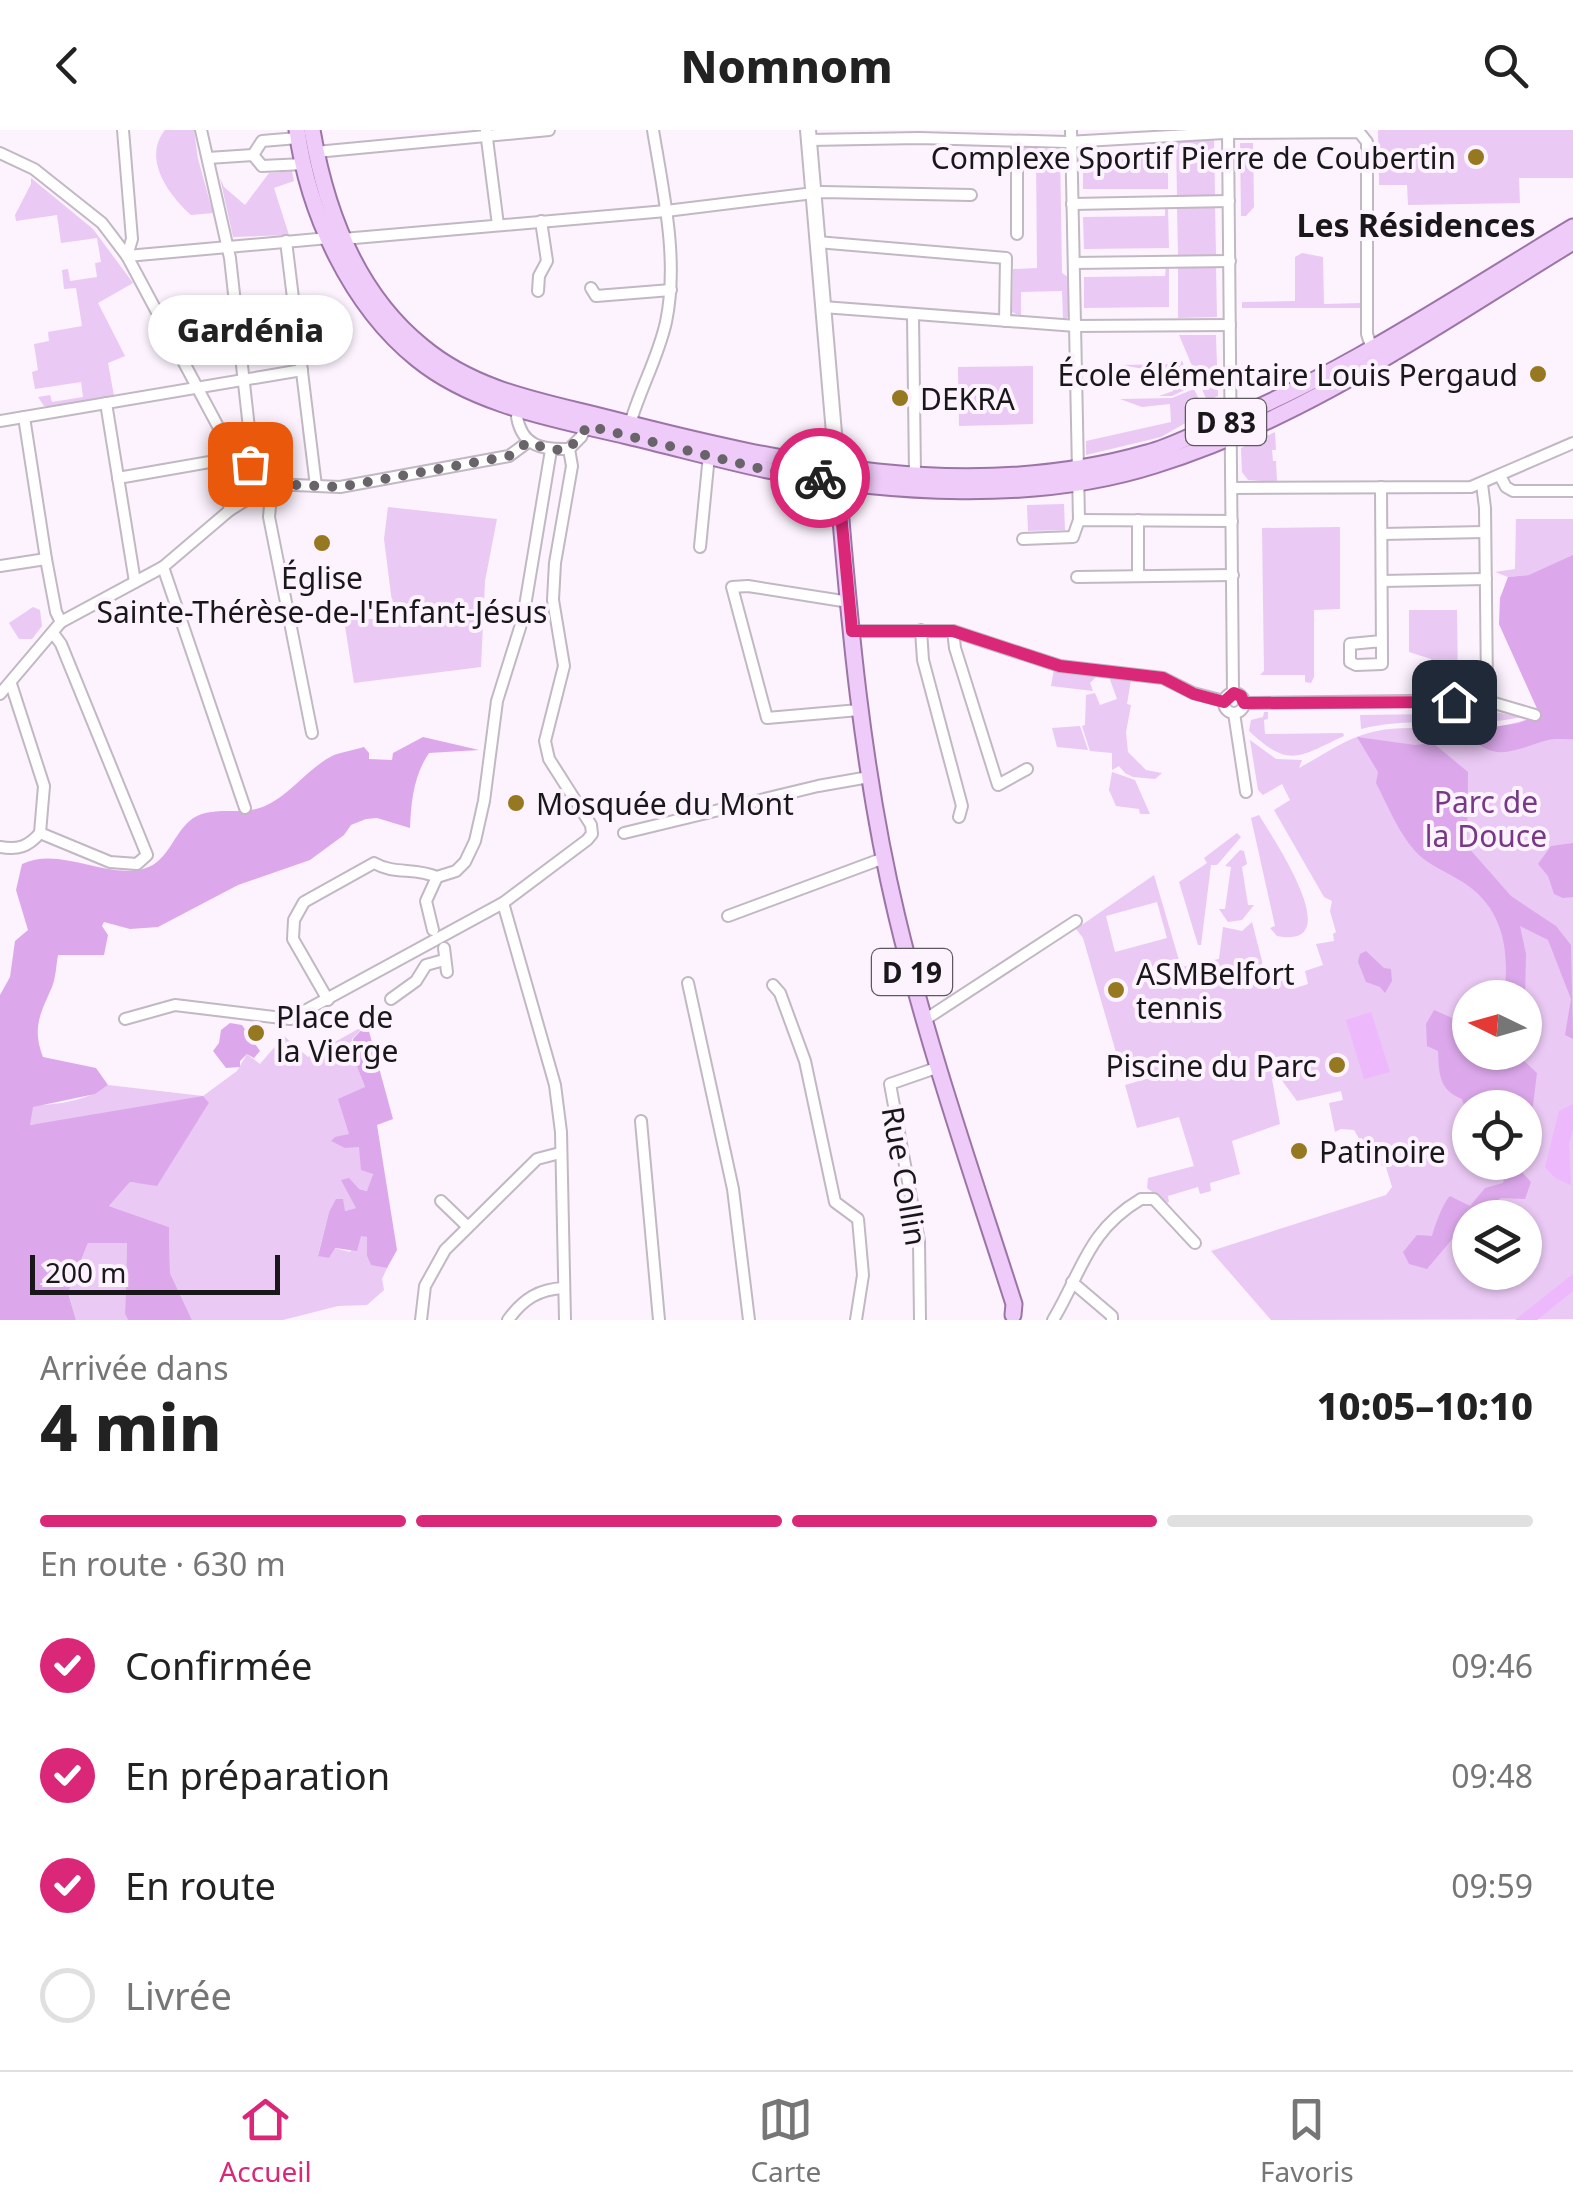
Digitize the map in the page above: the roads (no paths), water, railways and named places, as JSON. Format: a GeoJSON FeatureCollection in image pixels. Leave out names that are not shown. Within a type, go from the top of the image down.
{"type":"FeatureCollection","features":[{"type":"Feature","properties":{"kind":"main road","name":"D 83"},"geometry":{"type":"LineString","coordinates":[[302,133],[316,152],[336,239],[375,297],[425,349],[478,381],[588,420],[762,469],[988,490],[1152,466],[1232,438],[1297,408],[1573,242]]}},
{"type":"Feature","properties":{"kind":"main road","name":"D 83"},"geometry":{"type":"LineString","coordinates":[[302,133],[304,164],[352,286],[378,322],[438,374],[473,392],[521,408],[630,424],[837,474],[1078,476],[1150,453],[1292,394],[1372,350],[1573,227]]}},
{"type":"Feature","properties":{"kind":"main road","name":"D 19"},"geometry":{"type":"LineString","coordinates":[[837,474],[859,710],[884,858],[940,1067],[1014,1304],[1010,1318]]}},
{"type":"Feature","properties":{"kind":"street"},"geometry":{"type":"LineString","coordinates":[[123,130],[132,239],[128,256]]}},
{"type":"Feature","properties":{"kind":"street"},"geometry":{"type":"LineString","coordinates":[[202,130],[228,247],[251,446],[247,462]]}},
{"type":"Feature","properties":{"kind":"street"},"geometry":{"type":"LineString","coordinates":[[316,152],[487,132],[549,130]]}},
{"type":"Feature","properties":{"kind":"street"},"geometry":{"type":"LineString","coordinates":[[630,424],[650,376],[671,290],[666,211],[654,130]]}},
{"type":"Feature","properties":{"kind":"street"},"geometry":{"type":"LineString","coordinates":[[1224,702],[1234,693],[1228,131]]}},
{"type":"Feature","properties":{"kind":"street"},"geometry":{"type":"LineString","coordinates":[[837,474],[808,135],[1017,141],[1228,131],[1355,131],[1365,136],[1367,334],[1372,350]]}},
{"type":"Feature","properties":{"kind":"street"},"geometry":{"type":"LineString","coordinates":[[487,132],[498,225]]}},
{"type":"Feature","properties":{"kind":"street"},"geometry":{"type":"LineString","coordinates":[[252,155],[262,140],[302,133]]}},
{"type":"Feature","properties":{"kind":"street"},"geometry":{"type":"LineString","coordinates":[[1022,540],[1072,536],[1079,520],[1071,136]]}},
{"type":"Feature","properties":{"kind":"street"},"geometry":{"type":"LineString","coordinates":[[1017,141],[1018,234]]}},
{"type":"Feature","properties":{"kind":"street"},"geometry":{"type":"LineString","coordinates":[[0,153],[34,169],[102,223],[128,256],[221,432],[272,484]]}},
{"type":"Feature","properties":{"kind":"street"},"geometry":{"type":"LineString","coordinates":[[208,158],[252,155]]}},
{"type":"Feature","properties":{"kind":"street"},"geometry":{"type":"LineString","coordinates":[[252,155],[262,166],[304,164]]}},
{"type":"Feature","properties":{"kind":"street"},"geometry":{"type":"LineString","coordinates":[[128,256],[666,211],[814,194],[972,195]]}},
{"type":"Feature","properties":{"kind":"street"},"geometry":{"type":"LineString","coordinates":[[1072,204],[1229,201]]}},
{"type":"Feature","properties":{"kind":"street"},"geometry":{"type":"LineString","coordinates":[[538,291],[539,276],[547,262],[542,221]]}},
{"type":"Feature","properties":{"kind":"street"},"geometry":{"type":"LineString","coordinates":[[286,241],[316,486]]}},
{"type":"Feature","properties":{"kind":"street"},"geometry":{"type":"LineString","coordinates":[[818,242],[1006,258],[1005,321]]}},
{"type":"Feature","properties":{"kind":"street"},"geometry":{"type":"LineString","coordinates":[[1074,263],[1230,261]]}},
{"type":"Feature","properties":{"kind":"street"},"geometry":{"type":"LineString","coordinates":[[591,288],[596,296],[671,290]]}},
{"type":"Feature","properties":{"kind":"street"},"geometry":{"type":"LineString","coordinates":[[823,308],[1076,326],[1230,325]]}},
{"type":"Feature","properties":{"kind":"street"},"geometry":{"type":"LineString","coordinates":[[913,315],[914,475]]}},
{"type":"Feature","properties":{"kind":"street"},"geometry":{"type":"LineString","coordinates":[[0,420],[302,370]]}},
{"type":"Feature","properties":{"kind":"street"},"geometry":{"type":"LineString","coordinates":[[106,404],[135,582]]}},
{"type":"Feature","properties":{"kind":"street"},"geometry":{"type":"LineString","coordinates":[[550,404],[524,405],[517,417],[519,430],[528,442],[551,450],[569,449]]}},
{"type":"Feature","properties":{"kind":"street"},"geometry":{"type":"LineString","coordinates":[[24,416],[46,559],[61,622]]}},
{"type":"Feature","properties":{"kind":"street"},"geometry":{"type":"LineString","coordinates":[[282,1030],[290,1019],[503,903],[592,834],[592,825],[549,758],[545,741],[564,666],[553,600],[557,548],[572,466],[569,449],[588,420]]}},
{"type":"Feature","properties":{"kind":"street"},"geometry":{"type":"LineString","coordinates":[[221,432],[216,440],[230,510]]}},
{"type":"Feature","properties":{"kind":"street"},"geometry":{"type":"LineString","coordinates":[[0,694],[61,622],[163,567],[230,510],[272,484],[340,487],[509,456],[528,442]]}},
{"type":"Feature","properties":{"kind":"street"},"geometry":{"type":"LineString","coordinates":[[1232,488],[1482,484],[1573,443]]}},
{"type":"Feature","properties":{"kind":"street"},"geometry":{"type":"LineString","coordinates":[[328,1000],[293,939],[300,906],[374,862],[397,873],[422,870],[436,877],[456,871],[475,841],[497,702],[523,618],[551,450]]}},
{"type":"Feature","properties":{"kind":"street"},"geometry":{"type":"LineString","coordinates":[[700,547],[709,455]]}},
{"type":"Feature","properties":{"kind":"street"},"geometry":{"type":"LineString","coordinates":[[118,478],[221,460]]}},
{"type":"Feature","properties":{"kind":"street"},"geometry":{"type":"LineString","coordinates":[[1500,476],[1506,488],[1513,491],[1573,491]]}},
{"type":"Feature","properties":{"kind":"street"},"geometry":{"type":"LineString","coordinates":[[272,484],[269,517],[312,733]]}},
{"type":"Feature","properties":{"kind":"street"},"geometry":{"type":"LineString","coordinates":[[1482,484],[1486,579],[1484,700]]}},
{"type":"Feature","properties":{"kind":"street"},"geometry":{"type":"LineString","coordinates":[[1381,487],[1382,534],[1382,581],[1382,641],[1382,664],[1350,662],[1350,644],[1382,641]]}},
{"type":"Feature","properties":{"kind":"street"},"geometry":{"type":"LineString","coordinates":[[1079,520],[1232,521]]}},
{"type":"Feature","properties":{"kind":"street"},"geometry":{"type":"LineString","coordinates":[[1138,520],[1138,576]]}},
{"type":"Feature","properties":{"kind":"street"},"geometry":{"type":"LineString","coordinates":[[1382,534],[1485,532]]}},
{"type":"Feature","properties":{"kind":"street"},"geometry":{"type":"LineString","coordinates":[[0,566],[46,559]]}},
{"type":"Feature","properties":{"kind":"street"},"geometry":{"type":"LineString","coordinates":[[163,567],[245,808]]}},
{"type":"Feature","properties":{"kind":"street"},"geometry":{"type":"LineString","coordinates":[[1078,577],[1233,575]]}},
{"type":"Feature","properties":{"kind":"street"},"geometry":{"type":"LineString","coordinates":[[1382,581],[1486,579]]}},
{"type":"Feature","properties":{"kind":"street"},"geometry":{"type":"LineString","coordinates":[[849,602],[748,586],[732,587],[767,718],[859,710]]}},
{"type":"Feature","properties":{"kind":"street"},"geometry":{"type":"LineString","coordinates":[[922,630],[923,660],[962,806],[959,817]]}},
{"type":"Feature","properties":{"kind":"street"},"geometry":{"type":"LineString","coordinates":[[852,631],[953,631],[1060,666],[1163,678],[1194,694],[1224,702]]}},
{"type":"Feature","properties":{"kind":"street"},"geometry":{"type":"LineString","coordinates":[[953,631],[998,786],[1028,768]]}},
{"type":"Feature","properties":{"kind":"street"},"geometry":{"type":"LineString","coordinates":[[40,833],[110,862],[137,864],[147,856],[61,644],[53,633]]}},
{"type":"Feature","properties":{"kind":"street"},"geometry":{"type":"LineString","coordinates":[[0,847],[20,848],[32,843],[40,833],[44,786],[11,684]]}},
{"type":"Feature","properties":{"kind":"street"},"geometry":{"type":"LineString","coordinates":[[1234,693],[1244,703],[1234,713]]}},
{"type":"Feature","properties":{"kind":"street"},"geometry":{"type":"LineString","coordinates":[[1244,703],[1484,700],[1535,715]]}},
{"type":"Feature","properties":{"kind":"street"},"geometry":{"type":"LineString","coordinates":[[1224,702],[1225,708],[1234,713]]}},
{"type":"Feature","properties":{"kind":"street"},"geometry":{"type":"LineString","coordinates":[[1234,713],[1246,792]]}},
{"type":"Feature","properties":{"kind":"street"},"geometry":{"type":"LineString","coordinates":[[624,833],[869,777]]}},
{"type":"Feature","properties":{"kind":"street"},"geometry":{"type":"LineString","coordinates":[[728,916],[884,858]]}},
{"type":"Feature","properties":{"kind":"street"},"geometry":{"type":"LineString","coordinates":[[434,930],[426,901],[436,877]]}},
{"type":"Feature","properties":{"kind":"street"},"geometry":{"type":"LineString","coordinates":[[503,903],[555,1085],[565,1320]]}},
{"type":"Feature","properties":{"kind":"street"},"geometry":{"type":"LineString","coordinates":[[926,1018],[1076,922]]}},
{"type":"Feature","properties":{"kind":"street"},"geometry":{"type":"LineString","coordinates":[[391,999],[416,981],[426,964],[445,960]]}},
{"type":"Feature","properties":{"kind":"street"},"geometry":{"type":"LineString","coordinates":[[688,983],[733,1189],[749,1320]]}},
{"type":"Feature","properties":{"kind":"street"},"geometry":{"type":"LineString","coordinates":[[772,985],[780,993],[805,1061],[835,1202],[858,1218],[863,1276],[856,1320]]}},
{"type":"Feature","properties":{"kind":"street"},"geometry":{"type":"LineString","coordinates":[[126,1019],[175,1005],[290,1019]]}},
{"type":"Feature","properties":{"kind":"street","name":"Rue Collin"},"geometry":{"type":"LineString","coordinates":[[920,1320],[918,1241],[890,1084],[940,1067]]}},
{"type":"Feature","properties":{"kind":"street"},"geometry":{"type":"LineString","coordinates":[[642,1122],[659,1320]]}},
{"type":"Feature","properties":{"kind":"street"},"geometry":{"type":"LineString","coordinates":[[420,1320],[425,1286],[435,1264],[537,1159],[560,1154]]}},
{"type":"Feature","properties":{"kind":"street"},"geometry":{"type":"LineString","coordinates":[[1052,1320],[1081,1261],[1102,1231],[1141,1199],[1154,1199],[1196,1242]]}},
{"type":"Feature","properties":{"kind":"street"},"geometry":{"type":"LineString","coordinates":[[441,1201],[468,1227]]}},
{"type":"Feature","properties":{"kind":"street"},"geometry":{"type":"LineString","coordinates":[[1072,1282],[1112,1320]]}},
{"type":"Feature","properties":{"kind":"street"},"geometry":{"type":"LineString","coordinates":[[508,1320],[537,1292],[564,1288]]}},
{"type":"Feature","properties":{"kind":"place","name":"Complexe Sportif Pierre de Coubertin"},"geometry":{"type":"Point","coordinates":[1476,157]}},
{"type":"Feature","properties":{"kind":"place","name":"École élémentaire Louis Pergaud"},"geometry":{"type":"Point","coordinates":[1538,374]}},
{"type":"Feature","properties":{"kind":"place","name":"DEKRA"},"geometry":{"type":"Point","coordinates":[900,398]}},
{"type":"Feature","properties":{"kind":"place","name":"Gardénia"},"geometry":{"type":"Point","coordinates":[250,464]}},
{"type":"Feature","properties":{"kind":"place","name":"Église Sainte-Thérèse-de-l'Enfant-Jésus"},"geometry":{"type":"Point","coordinates":[322,543]}},
{"type":"Feature","properties":{"kind":"place","name":"Mosquée du Mont"},"geometry":{"type":"Point","coordinates":[516,803]}},
{"type":"Feature","properties":{"kind":"place","name":"ASMBelfort tennis"},"geometry":{"type":"Point","coordinates":[1116,990]}},
{"type":"Feature","properties":{"kind":"place","name":"Place de la Vierge"},"geometry":{"type":"Point","coordinates":[256,1033]}},
{"type":"Feature","properties":{"kind":"place","name":"Piscine du Parc"},"geometry":{"type":"Point","coordinates":[1337,1065]}},
{"type":"Feature","properties":{"kind":"place","name":"Patinoire"},"geometry":{"type":"Point","coordinates":[1299,1151]}},
{"type":"Feature","properties":{"kind":"district","name":"Les Résidences"},"geometry":{"type":"Point","coordinates":[1416,224]}},
{"type":"Feature","properties":{"kind":"park label","name":"Parc de la Douce"},"geometry":{"type":"Point","coordinates":[1486,818]}}]}
